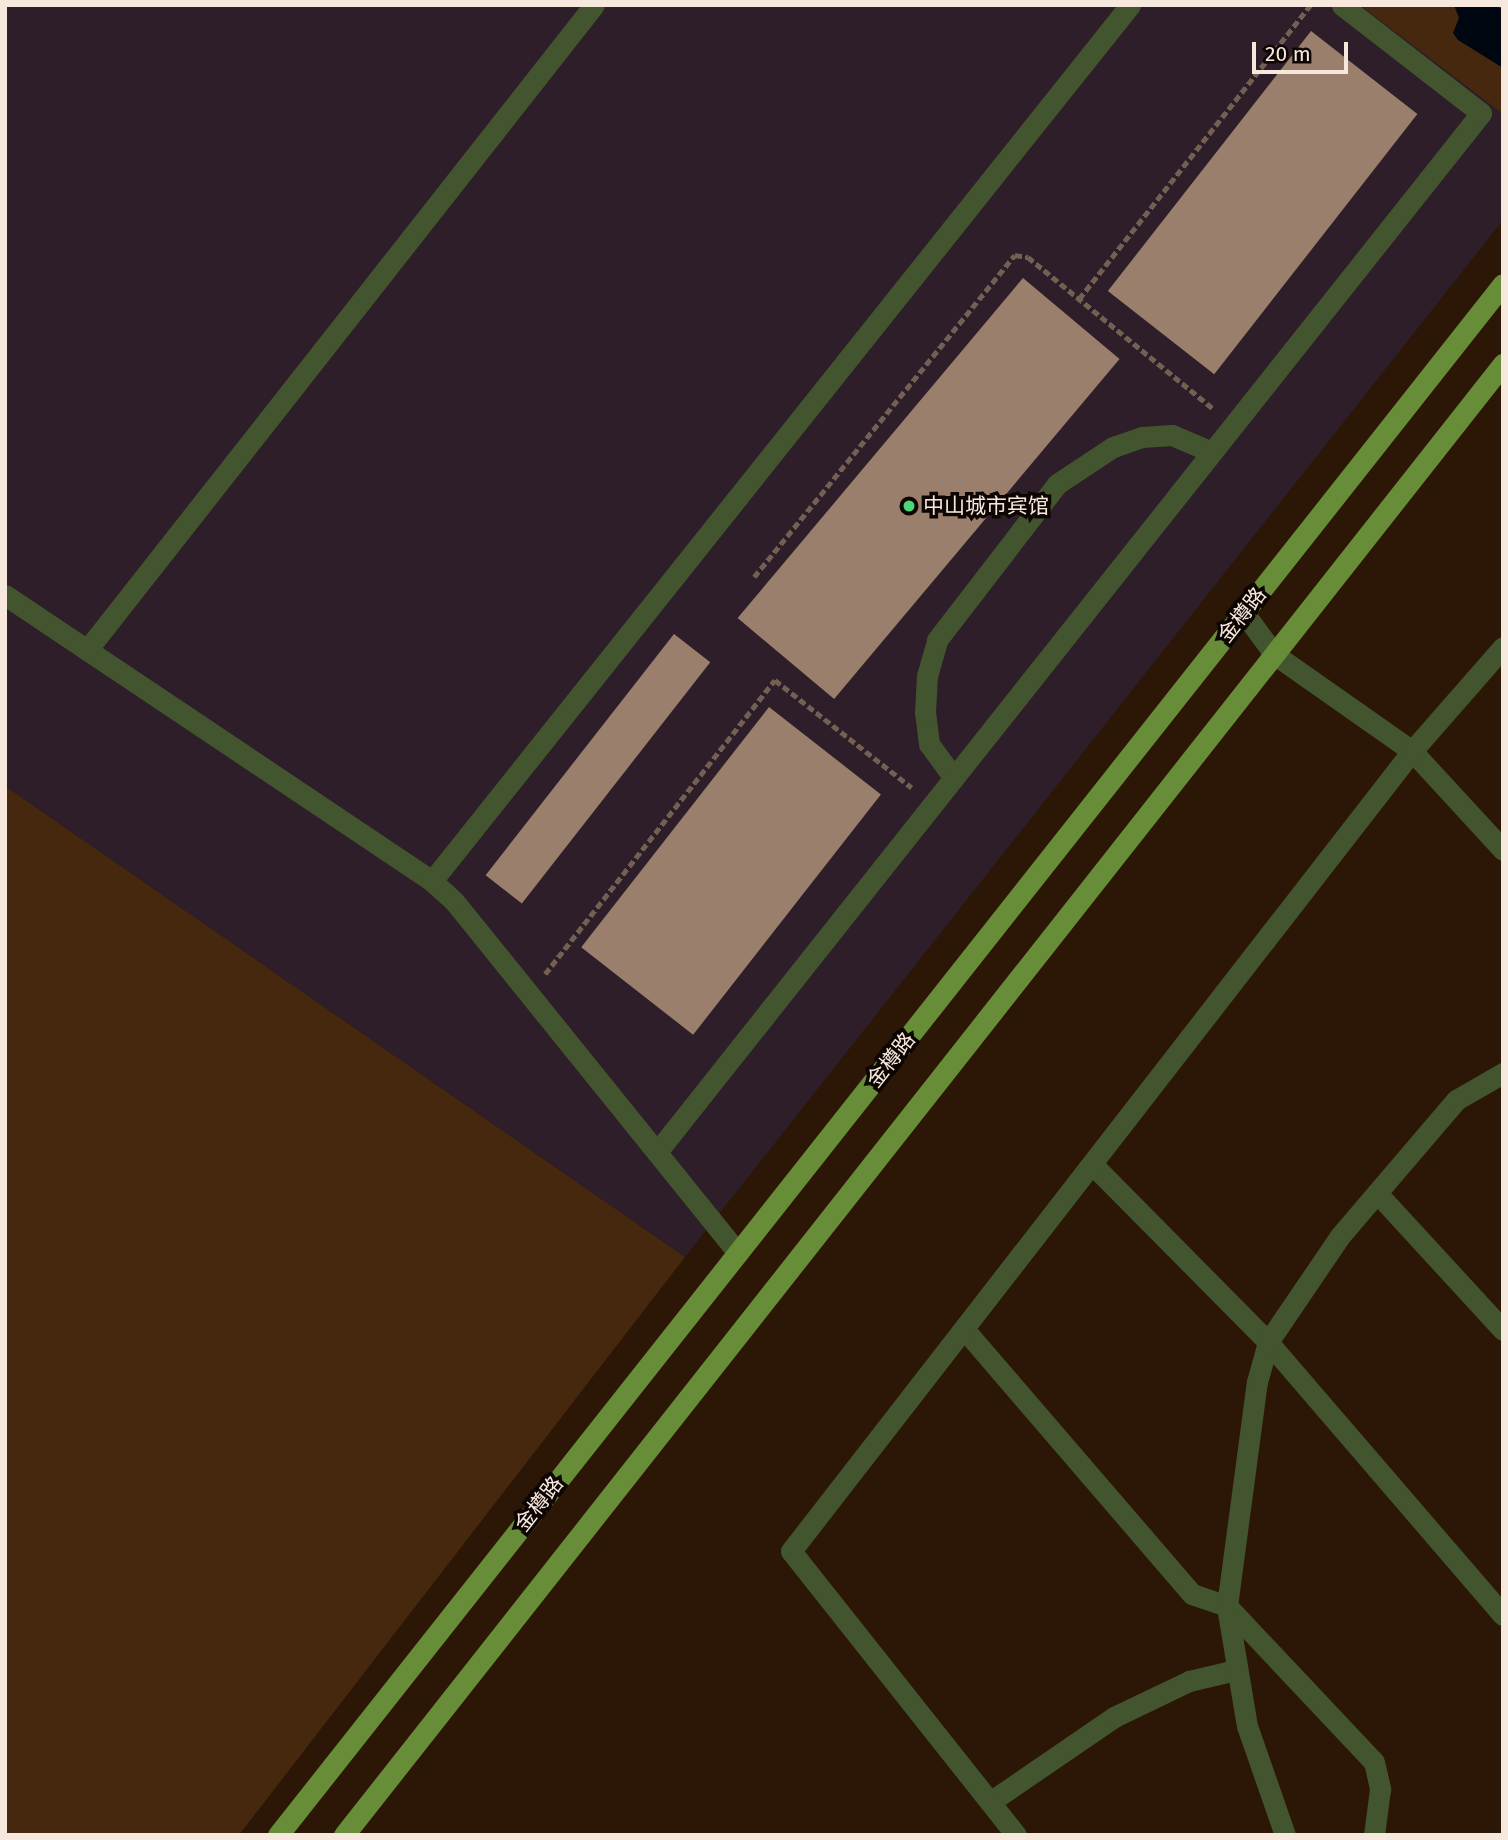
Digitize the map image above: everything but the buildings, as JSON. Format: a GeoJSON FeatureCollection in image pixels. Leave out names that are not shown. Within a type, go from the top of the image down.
{"type":"FeatureCollection","features":[{"type":"Feature","properties":{"kind":"main road","name":"金樽路"},"geometry":{"type":"LineString","coordinates":[[278,1835],[1503,284]]}},
{"type":"Feature","properties":{"kind":"main road"},"geometry":{"type":"LineString","coordinates":[[344,1835],[1503,364]]}},
{"type":"Feature","properties":{"kind":"street"},"geometry":{"type":"LineString","coordinates":[[88,650],[594,5]]}},
{"type":"Feature","properties":{"kind":"street"},"geometry":{"type":"LineString","coordinates":[[432,881],[1130,5]]}},
{"type":"Feature","properties":{"kind":"street"},"geometry":{"type":"LineString","coordinates":[[657,1152],[1481,113],[1342,5]]}},
{"type":"Feature","properties":{"kind":"street"},"geometry":{"type":"LineString","coordinates":[[954,778],[929,744],[925,713],[927,676],[937,640],[1057,484],[1113,447],[1142,436],[1172,435],[1212,452]]}},
{"type":"Feature","properties":{"kind":"street"},"geometry":{"type":"LineString","coordinates":[[5,595],[432,881],[529,994],[738,1253]]}},
{"type":"Feature","properties":{"kind":"street"},"geometry":{"type":"LineString","coordinates":[[1244,613],[1274,654],[1412,751],[1503,850]]}},
{"type":"Feature","properties":{"kind":"street"},"geometry":{"type":"LineString","coordinates":[[1016,1835],[792,1551],[1412,751],[1503,647]]}},
{"type":"Feature","properties":{"kind":"street"},"geometry":{"type":"LineString","coordinates":[[1285,1835],[1247,1726],[1227,1606],[1257,1382],[1268,1342],[1340,1236],[1456,1100],[1502,1074]]}},
{"type":"Feature","properties":{"kind":"street"},"geometry":{"type":"LineString","coordinates":[[1092,1164],[1268,1342],[1503,1615]]}},
{"type":"Feature","properties":{"kind":"street"},"geometry":{"type":"LineString","coordinates":[[1377,1193],[1503,1330]]}},
{"type":"Feature","properties":{"kind":"street"},"geometry":{"type":"LineString","coordinates":[[964,1329],[1192,1594],[1227,1606],[1374,1762],[1380,1789],[1374,1835]]}},
{"type":"Feature","properties":{"kind":"street"},"geometry":{"type":"LineString","coordinates":[[990,1802],[1114,1717],[1189,1681],[1237,1670]]}},
{"type":"Feature","properties":{"kind":"path"},"geometry":{"type":"LineString","coordinates":[[1079,299],[1310,5]]}},
{"type":"Feature","properties":{"kind":"path"},"geometry":{"type":"LineString","coordinates":[[754,577],[1015,255],[1028,257],[1234,425]]}},
{"type":"Feature","properties":{"kind":"path"},"geometry":{"type":"LineString","coordinates":[[529,994],[775,680],[922,796]]}},
{"type":"Feature","properties":{"kind":"shaded area"},"geometry":{"type":"Polygon","coordinates":[[[5,5],[1503,5],[1503,220],[685,1257],[5,786],[5,5]]]}},
{"type":"Feature","properties":{"kind":"shaded area"},"geometry":{"type":"Polygon","coordinates":[[[1360,5],[1503,5],[1503,114],[1360,5]]]}},
{"type":"Feature","properties":{"kind":"shaded area"},"geometry":{"type":"Polygon","coordinates":[[[1454,5],[1495,5],[1503,10],[1503,68],[1458,40],[1453,33],[1459,18],[1454,5]]]}},
{"type":"Feature","properties":{"kind":"shaded area"},"geometry":{"type":"Polygon","coordinates":[[[5,786],[685,1257],[239,1835],[5,1835],[5,786]]]}},
{"type":"Feature","properties":{"kind":"place","name":"中山城市宾馆"},"geometry":{"type":"Point","coordinates":[909,506]}}]}
